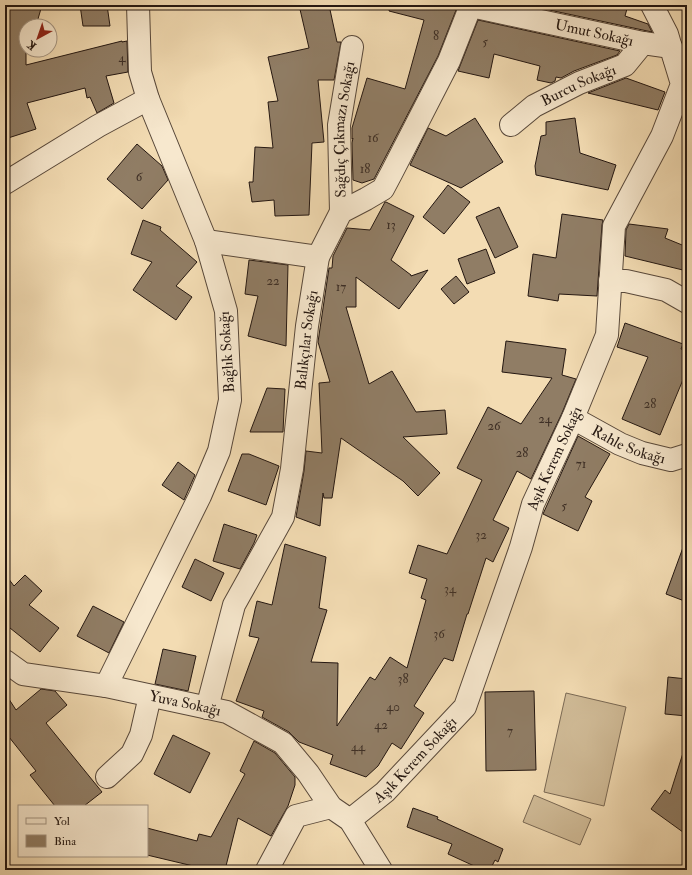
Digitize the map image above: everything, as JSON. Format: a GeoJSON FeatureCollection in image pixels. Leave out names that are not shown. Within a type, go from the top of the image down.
{"type":"FeatureCollection","features":[{"type":"Feature","properties":{"kind":"street","name":"Bağlık Sokağı"},"geometry":{"type":"LineString","coordinates":[[106,686],[200,496],[219,451],[230,400],[226,311],[206,241],[148,99],[140,72],[138,5]]}},
{"type":"Feature","properties":{"kind":"street"},"geometry":{"type":"LineString","coordinates":[[652,5],[678,59]]}},
{"type":"Feature","properties":{"kind":"street"},"geometry":{"type":"LineString","coordinates":[[341,212],[383,189],[449,61],[471,6]]}},
{"type":"Feature","properties":{"kind":"street","name":"Umut Sokağı"},"geometry":{"type":"LineString","coordinates":[[471,6],[643,43],[678,59]]}},
{"type":"Feature","properties":{"kind":"street","name":"Burcu Sokağı"},"geometry":{"type":"LineString","coordinates":[[510,125],[534,106],[579,83],[624,65],[643,43]]}},
{"type":"Feature","properties":{"kind":"street","name":"Sağdıç Çıkmazı Sokağı"},"geometry":{"type":"LineString","coordinates":[[341,212],[339,125],[352,47]]}},
{"type":"Feature","properties":{"kind":"street","name":"Aşık Kerem Sokağı"},"geometry":{"type":"LineString","coordinates":[[350,820],[385,792],[465,707],[521,547],[533,504],[573,418],[607,335],[614,226],[662,136],[682,84],[678,59]]}},
{"type":"Feature","properties":{"kind":"street"},"geometry":{"type":"LineString","coordinates":[[5,183],[98,126],[148,99]]}},
{"type":"Feature","properties":{"kind":"street","name":"Balıkçılar Sokağı"},"geometry":{"type":"LineString","coordinates":[[207,708],[234,605],[283,517],[292,469],[307,326],[318,257],[341,212]]}},
{"type":"Feature","properties":{"kind":"street"},"geometry":{"type":"LineString","coordinates":[[206,241],[318,257]]}},
{"type":"Feature","properties":{"kind":"street"},"geometry":{"type":"LineString","coordinates":[[610,281],[626,281],[666,290],[687,302]]}},
{"type":"Feature","properties":{"kind":"street","name":"Rahle Sokağı"},"geometry":{"type":"LineString","coordinates":[[573,418],[620,444],[642,453],[671,460],[687,455]]}},
{"type":"Feature","properties":{"kind":"street","name":"Yuva Sokağı"},"geometry":{"type":"LineString","coordinates":[[5,661],[23,674],[106,686],[227,712],[283,743],[308,773],[331,807]]}},
{"type":"Feature","properties":{"kind":"street"},"geometry":{"type":"LineString","coordinates":[[107,776],[132,754],[141,736],[150,696]]}},
{"type":"Feature","properties":{"kind":"street"},"geometry":{"type":"LineString","coordinates":[[267,870],[296,816],[331,807],[350,820],[381,870]]}},
{"type":"Feature","properties":{"kind":"shaded area"},"geometry":{"type":"Polygon","coordinates":[[[566,693],[626,707],[604,806],[544,792],[566,693]]]}},
{"type":"Feature","properties":{"kind":"shaded area"},"geometry":{"type":"Polygon","coordinates":[[[534,795],[591,819],[580,845],[523,822],[534,795]]]}},
{"type":"Feature","properties":{"kind":"building"},"geometry":{"type":"Polygon","coordinates":[[[11,5],[42,5],[38,18],[18,18],[18,58],[26,58],[26,65],[127,41],[128,72],[106,76],[114,103],[97,113],[90,97],[87,98],[85,88],[27,103],[36,129],[5,139],[5,27],[11,5]]]}},
{"type":"Feature","properties":{"kind":"building"},"geometry":{"type":"Polygon","coordinates":[[[80,5],[107,5],[110,26],[83,26],[80,5]]]}},
{"type":"Feature","properties":{"kind":"building"},"geometry":{"type":"Polygon","coordinates":[[[299,5],[329,5],[337,42],[341,42],[334,80],[318,80],[324,142],[312,143],[309,215],[275,216],[274,200],[252,202],[249,182],[253,182],[255,147],[273,148],[268,102],[278,101],[268,57],[309,48],[299,5]]]}},
{"type":"Feature","properties":{"kind":"building"},"geometry":{"type":"Polygon","coordinates":[[[390,5],[458,5],[438,56],[374,179],[362,183],[353,180],[352,128],[367,78],[405,89],[424,20],[389,11],[390,5]]]}},
{"type":"Feature","properties":{"kind":"building"},"geometry":{"type":"Polygon","coordinates":[[[526,5],[628,5],[625,16],[648,24],[652,32],[526,5]]]}},
{"type":"Feature","properties":{"kind":"building"},"geometry":{"type":"Polygon","coordinates":[[[478,20],[620,51],[617,55],[574,71],[561,78],[556,77],[555,81],[551,83],[537,80],[540,66],[494,54],[489,78],[458,71],[478,20]]]}},
{"type":"Feature","properties":{"kind":"building"},"geometry":{"type":"Polygon","coordinates":[[[626,78],[665,92],[658,110],[588,93],[626,78]]]}},
{"type":"Feature","properties":{"kind":"building"},"geometry":{"type":"Polygon","coordinates":[[[475,118],[503,162],[461,188],[410,165],[428,128],[446,136],[475,118]]]}},
{"type":"Feature","properties":{"kind":"building"},"geometry":{"type":"Polygon","coordinates":[[[575,118],[580,153],[616,165],[608,190],[536,175],[535,166],[541,136],[546,135],[546,122],[575,118]]]}},
{"type":"Feature","properties":{"kind":"building"},"geometry":{"type":"Polygon","coordinates":[[[137,144],[162,166],[168,180],[142,209],[107,179],[137,144]]]}},
{"type":"Feature","properties":{"kind":"building"},"geometry":{"type":"Polygon","coordinates":[[[448,185],[470,202],[444,234],[423,217],[448,185]]]}},
{"type":"Feature","properties":{"kind":"building"},"geometry":{"type":"Polygon","coordinates":[[[385,202],[414,216],[391,260],[411,276],[428,270],[399,309],[356,277],[356,307],[346,307],[369,384],[392,371],[416,412],[445,410],[447,434],[403,437],[440,473],[418,496],[403,481],[341,438],[332,498],[324,498],[323,493],[320,526],[296,517],[306,451],[322,453],[319,383],[330,382],[318,342],[329,268],[332,268],[333,256],[347,228],[370,230],[385,202]]]}},
{"type":"Feature","properties":{"kind":"building"},"geometry":{"type":"Polygon","coordinates":[[[499,207],[518,247],[495,258],[476,217],[499,207]]]}},
{"type":"Feature","properties":{"kind":"building"},"geometry":{"type":"Polygon","coordinates":[[[562,214],[603,220],[597,296],[559,294],[558,301],[528,296],[533,254],[556,258],[562,214]]]}},
{"type":"Feature","properties":{"kind":"building"},"geometry":{"type":"Polygon","coordinates":[[[143,220],[161,227],[160,230],[197,262],[176,286],[192,297],[176,320],[133,290],[152,262],[131,254],[143,220]]]}},
{"type":"Feature","properties":{"kind":"building"},"geometry":{"type":"Polygon","coordinates":[[[629,224],[668,229],[665,238],[687,247],[687,271],[625,256],[626,230],[629,224]]]}},
{"type":"Feature","properties":{"kind":"building"},"geometry":{"type":"Polygon","coordinates":[[[486,249],[495,273],[467,284],[458,259],[486,249]]]}},
{"type":"Feature","properties":{"kind":"building"},"geometry":{"type":"Polygon","coordinates":[[[249,260],[288,265],[286,346],[248,336],[258,296],[245,294],[249,260]]]}},
{"type":"Feature","properties":{"kind":"building"},"geometry":{"type":"Polygon","coordinates":[[[456,276],[469,292],[454,304],[441,289],[456,276]]]}},
{"type":"Feature","properties":{"kind":"building"},"geometry":{"type":"Polygon","coordinates":[[[625,323],[683,344],[681,349],[687,351],[687,370],[660,435],[622,419],[648,357],[617,347],[625,323]]]}},
{"type":"Feature","properties":{"kind":"building"},"geometry":{"type":"Polygon","coordinates":[[[506,341],[566,349],[562,375],[576,379],[562,413],[531,479],[517,471],[493,520],[509,528],[493,562],[486,558],[453,661],[444,658],[414,706],[424,713],[401,749],[392,743],[378,766],[366,777],[330,764],[333,755],[299,742],[289,732],[262,717],[264,711],[236,701],[259,638],[249,636],[257,601],[272,605],[285,544],[326,557],[319,608],[327,610],[311,662],[338,663],[337,726],[370,677],[375,680],[390,657],[407,668],[426,600],[421,598],[427,579],[409,573],[418,545],[447,554],[482,480],[457,468],[488,407],[521,424],[552,378],[502,372],[506,341]]]}},
{"type":"Feature","properties":{"kind":"building"},"geometry":{"type":"Polygon","coordinates":[[[267,388],[285,389],[283,432],[250,432],[267,388]]]}},
{"type":"Feature","properties":{"kind":"building"},"geometry":{"type":"Polygon","coordinates":[[[578,436],[610,454],[585,497],[592,501],[578,531],[543,514],[578,436]]]}},
{"type":"Feature","properties":{"kind":"building"},"geometry":{"type":"Polygon","coordinates":[[[242,454],[249,454],[279,466],[266,505],[228,491],[242,454]]]}},
{"type":"Feature","properties":{"kind":"building"},"geometry":{"type":"Polygon","coordinates":[[[178,462],[195,475],[184,500],[162,485],[178,462]]]}},
{"type":"Feature","properties":{"kind":"building"},"geometry":{"type":"Polygon","coordinates":[[[224,524],[257,535],[240,569],[213,561],[224,524]]]}},
{"type":"Feature","properties":{"kind":"building"},"geometry":{"type":"Polygon","coordinates":[[[685,542],[687,543],[687,602],[666,594],[685,542]]]}},
{"type":"Feature","properties":{"kind":"building"},"geometry":{"type":"Polygon","coordinates":[[[195,559],[224,573],[211,601],[182,587],[195,559]]]}},
{"type":"Feature","properties":{"kind":"building"},"geometry":{"type":"Polygon","coordinates":[[[5,574],[14,586],[25,575],[42,591],[29,605],[59,628],[40,652],[5,624],[5,574]]]}},
{"type":"Feature","properties":{"kind":"building"},"geometry":{"type":"Polygon","coordinates":[[[93,606],[124,622],[109,653],[77,636],[93,606]]]}},
{"type":"Feature","properties":{"kind":"building"},"geometry":{"type":"Polygon","coordinates":[[[163,649],[196,656],[188,691],[155,684],[163,649]]]}},
{"type":"Feature","properties":{"kind":"building"},"geometry":{"type":"Polygon","coordinates":[[[668,677],[687,679],[687,716],[665,714],[668,677]]]}},
{"type":"Feature","properties":{"kind":"building"},"geometry":{"type":"Polygon","coordinates":[[[41,689],[55,691],[67,705],[46,723],[102,792],[85,805],[54,805],[30,775],[36,771],[5,732],[5,693],[16,710],[41,689]]]}},
{"type":"Feature","properties":{"kind":"building"},"geometry":{"type":"Polygon","coordinates":[[[534,691],[536,770],[486,771],[485,692],[534,691]]]}},
{"type":"Feature","properties":{"kind":"building"},"geometry":{"type":"Polygon","coordinates":[[[173,735],[210,753],[190,793],[154,774],[173,735]]]}},
{"type":"Feature","properties":{"kind":"building"},"geometry":{"type":"Polygon","coordinates":[[[254,741],[275,753],[295,777],[295,785],[288,806],[271,836],[238,818],[225,870],[210,870],[148,855],[148,828],[197,841],[199,834],[211,837],[245,774],[240,771],[254,741]]]}},
{"type":"Feature","properties":{"kind":"building"},"geometry":{"type":"Polygon","coordinates":[[[683,753],[687,754],[687,835],[651,809],[665,790],[670,794],[683,753]]]}},
{"type":"Feature","properties":{"kind":"building"},"geometry":{"type":"Polygon","coordinates":[[[413,808],[438,817],[437,819],[503,849],[498,862],[495,860],[490,870],[483,870],[448,854],[452,844],[407,827],[413,808]]]}}]}
